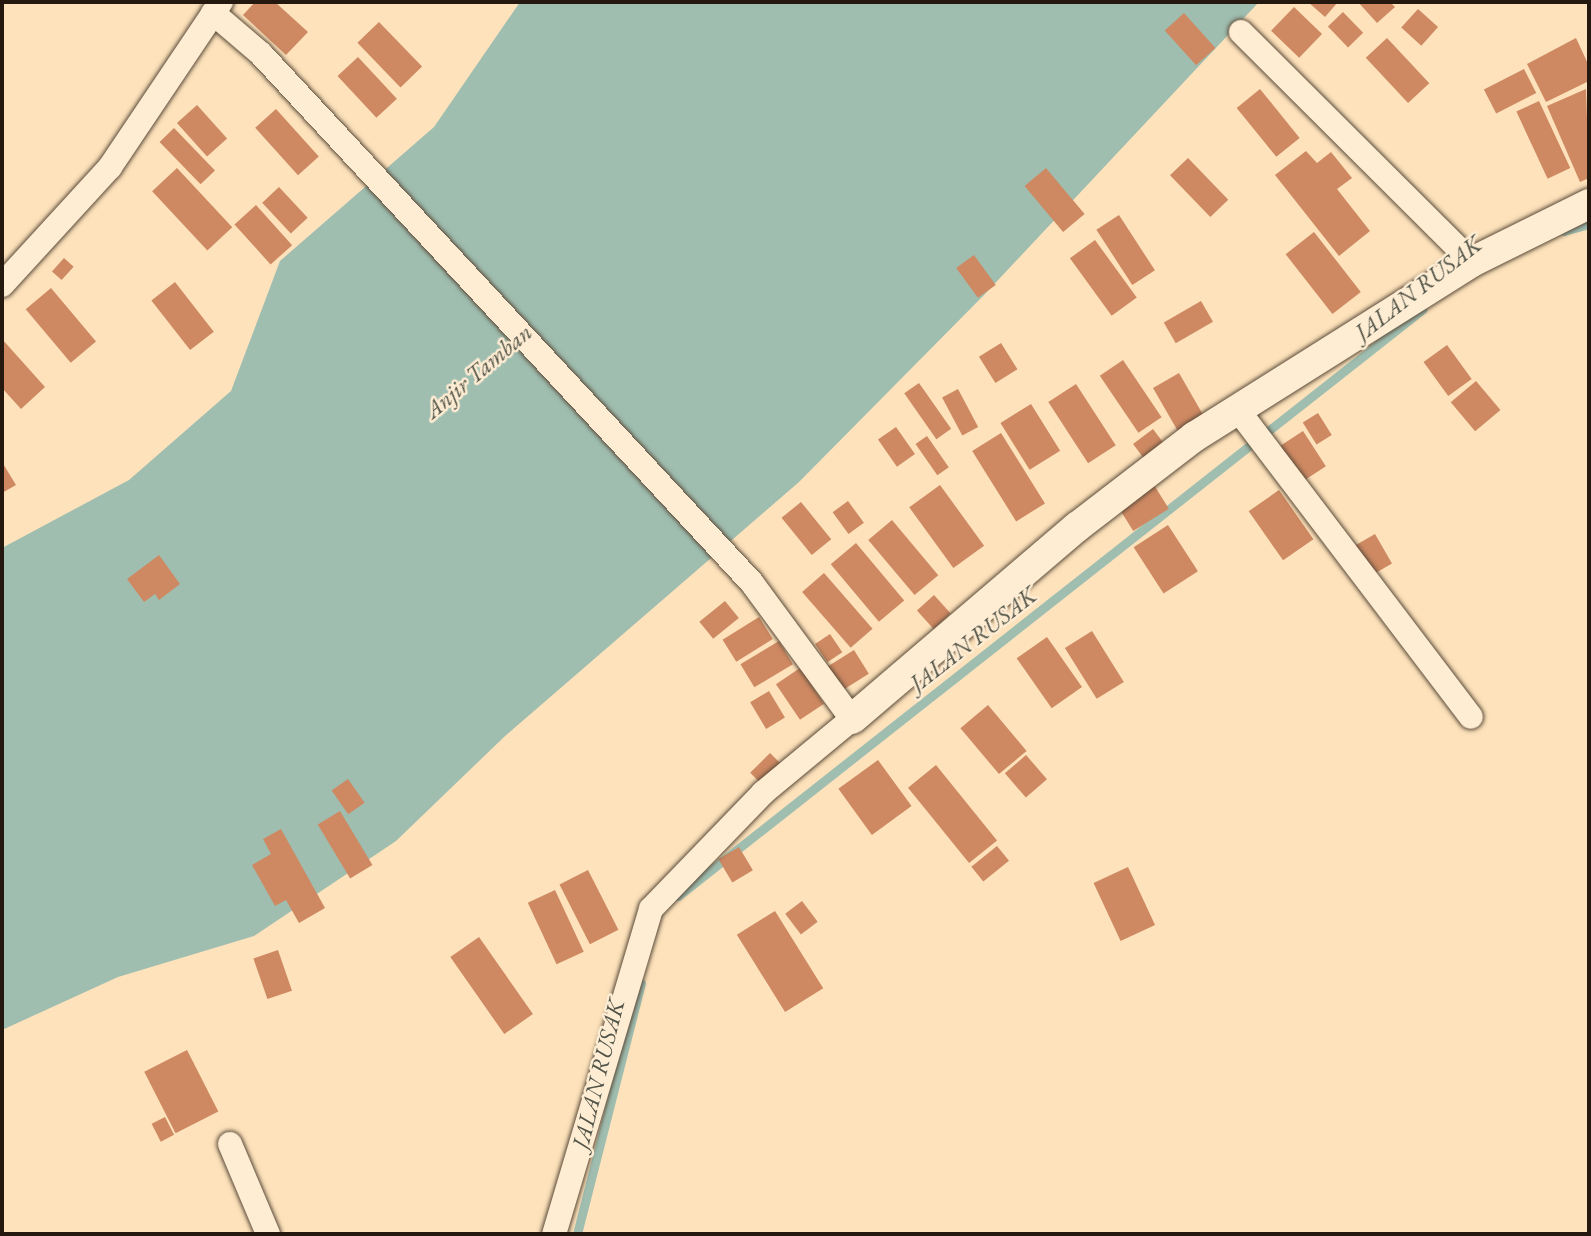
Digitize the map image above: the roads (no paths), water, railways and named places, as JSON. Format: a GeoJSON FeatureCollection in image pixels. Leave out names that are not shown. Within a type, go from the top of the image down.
{"type":"FeatureCollection","features":[{"type":"Feature","properties":{"kind":"street"},"geometry":{"type":"LineString","coordinates":[[2,285],[110,167],[217,7],[752,583],[852,719]]}},
{"type":"Feature","properties":{"kind":"street"},"geometry":{"type":"LineString","coordinates":[[1241,33],[1472,262]]}},
{"type":"Feature","properties":{"kind":"street"},"geometry":{"type":"LineString","coordinates":[[554,1234],[651,909],[763,793],[1077,527],[1194,437],[1472,262],[1589,204]]}},
{"type":"Feature","properties":{"kind":"street"},"geometry":{"type":"LineString","coordinates":[[1238,410],[1471,717]]}},
{"type":"Feature","properties":{"kind":"street"},"geometry":{"type":"LineString","coordinates":[[230,1144],[268,1234]]}},
{"type":"Feature","properties":{"kind":"water","name":"Anjir Tamban"},"geometry":{"type":"Polygon","coordinates":[[[520,2],[1259,2],[985,294],[799,482],[504,737],[396,841],[254,936],[118,977],[2,1030],[2,548],[129,480],[231,391],[280,261],[434,127],[520,2]]]}},
{"type":"Feature","properties":{"kind":"waterway","name":"JALAN RUSAK"},"geometry":{"type":"LineString","coordinates":[[1564,231],[1589,224]]}},
{"type":"Feature","properties":{"kind":"waterway","name":"JALAN RUSAK"},"geometry":{"type":"LineString","coordinates":[[678,896],[1423,309]]}},
{"type":"Feature","properties":{"kind":"waterway","name":"JALAN RUSAK"},"geometry":{"type":"LineString","coordinates":[[577,1234],[641,983]]}}]}
